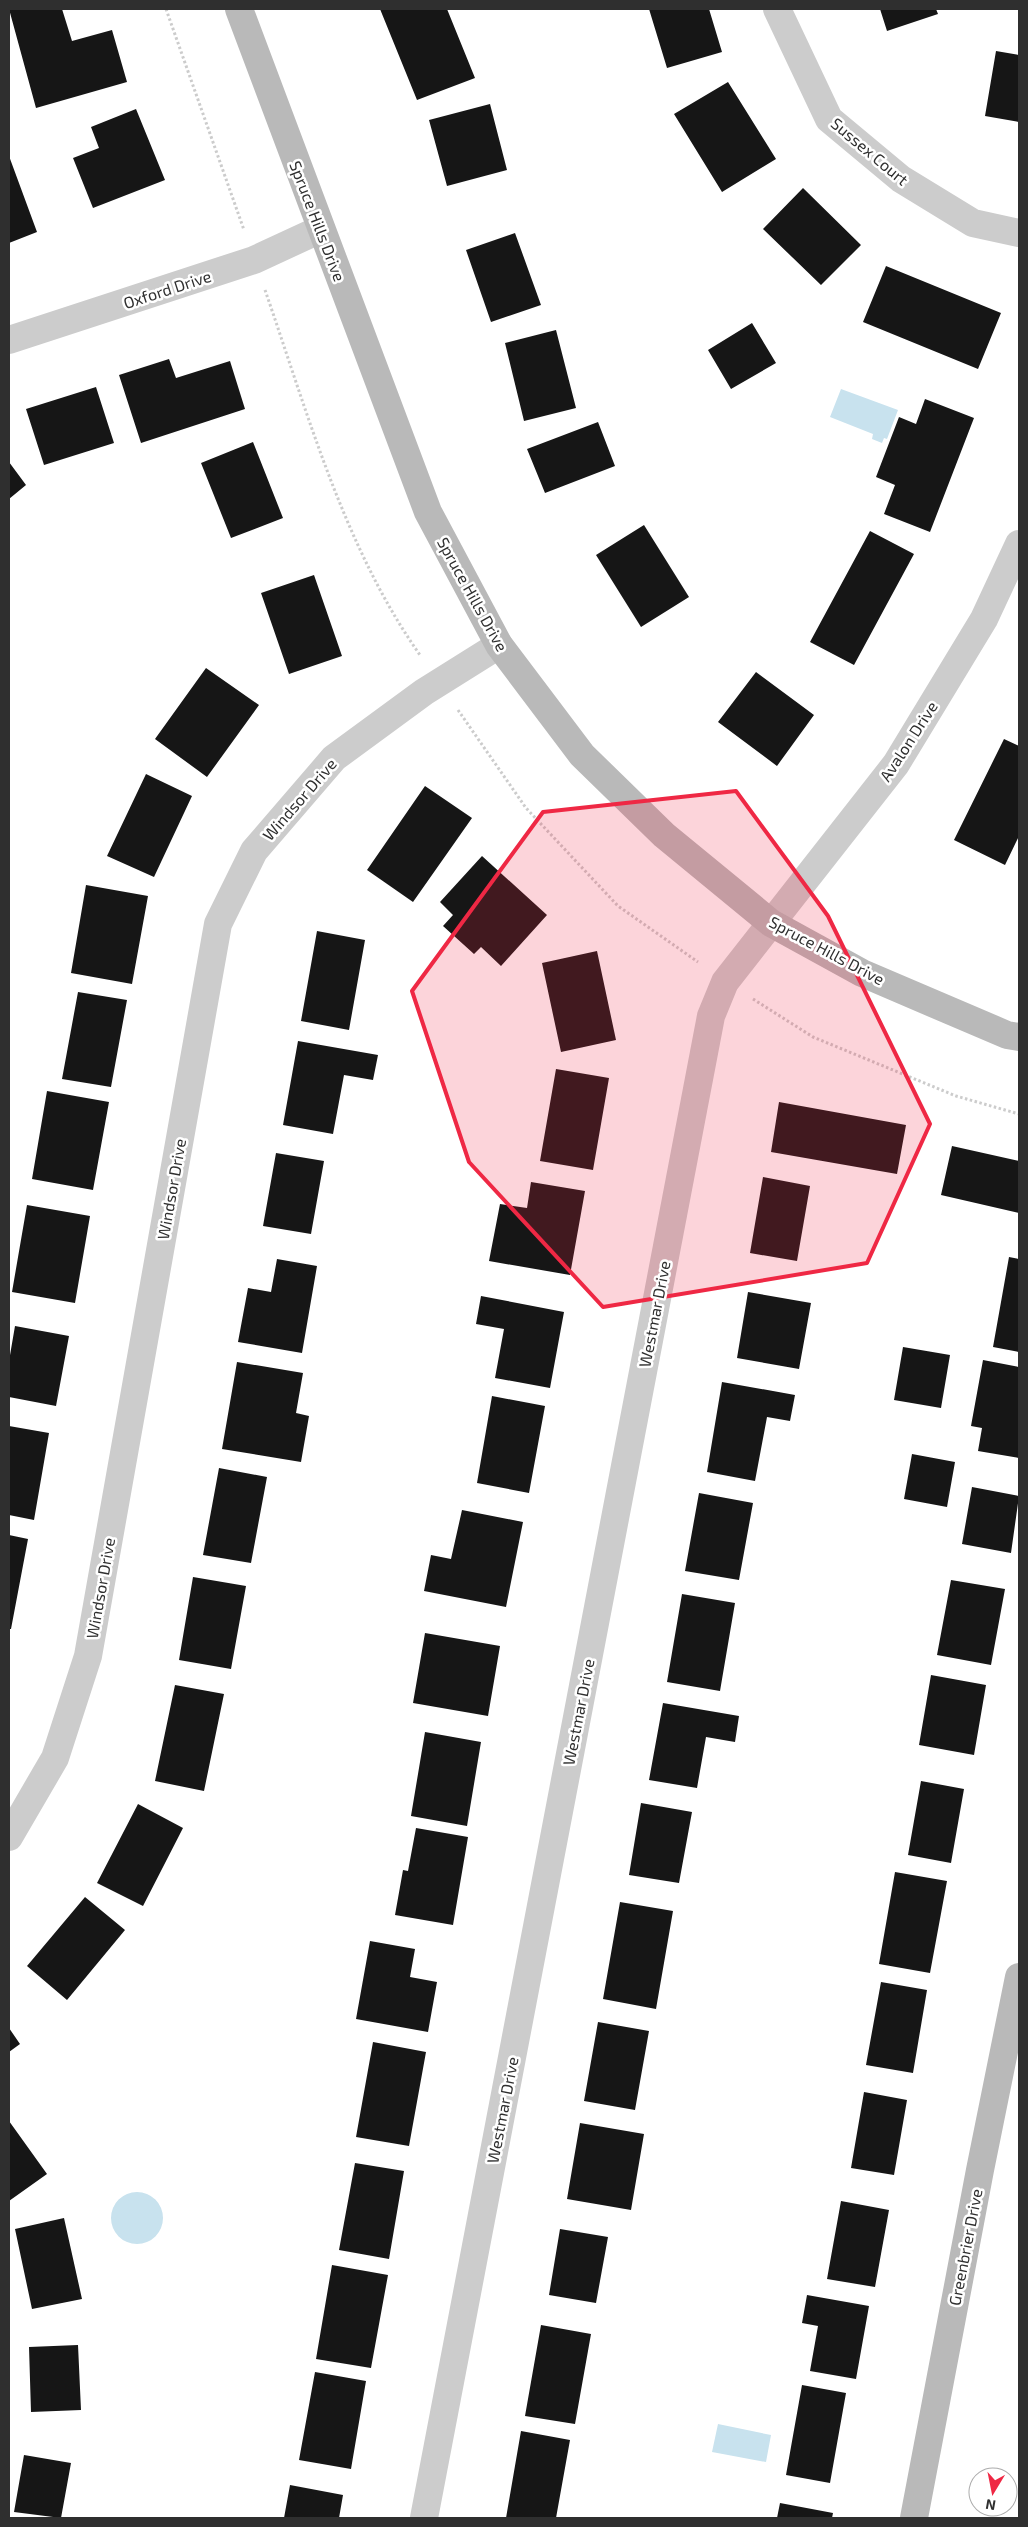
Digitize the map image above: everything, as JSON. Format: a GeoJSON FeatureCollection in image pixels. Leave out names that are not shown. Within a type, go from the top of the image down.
{"type":"FeatureCollection","features":[{"type":"Feature","properties":{"kind":"main road","name":"Spruce Hills Drive"},"geometry":{"type":"LineString","coordinates":[[239,9],[428,512],[499,645],[582,755],[664,835],[771,923],[862,972],[1007,1034],[1019,1037]]}},
{"type":"Feature","properties":{"kind":"main road","name":"Greenbrier Drive"},"geometry":{"type":"LineString","coordinates":[[914,2518],[980,2170],[1019,1977]]}},
{"type":"Feature","properties":{"kind":"street","name":"Sussex Court"},"geometry":{"type":"LineString","coordinates":[[777,9],[830,119],[901,179],[973,223],[1019,233]]}},
{"type":"Feature","properties":{"kind":"street","name":"Oxford Drive"},"geometry":{"type":"LineString","coordinates":[[9,340],[254,260],[322,229]]}},
{"type":"Feature","properties":{"kind":"street","name":"Avalon Drive"},"geometry":{"type":"LineString","coordinates":[[771,923],[896,764],[984,619],[1019,544]]}},
{"type":"Feature","properties":{"kind":"street","name":"Windsor Drive"},"geometry":{"type":"LineString","coordinates":[[9,1838],[55,1758],[88,1656],[218,924],[254,851],[334,758],[424,692],[499,645]]}},
{"type":"Feature","properties":{"kind":"street","name":"Westmar Drive"},"geometry":{"type":"LineString","coordinates":[[424,2518],[711,1016],[726,982],[771,923]]}},
{"type":"Feature","properties":{"kind":"highlighted area"},"geometry":{"type":"Polygon","coordinates":[[[736,791],[828,916],[930,1124],[867,1263],[603,1307],[469,1162],[412,991],[543,812],[736,791]]]}},
{"type":"Feature","properties":{"kind":"water"},"geometry":{"type":"Polygon","coordinates":[[[841,389],[898,410],[887,439],[884,438],[882,443],[872,439],[873,434],[830,417],[841,389]]]}},
{"type":"Feature","properties":{"kind":"water"},"geometry":{"type":"Polygon","coordinates":[[[132,2192],[142,2192],[152,2196],[159,2203],[163,2218],[159,2233],[152,2240],[142,2244],[132,2244],[122,2240],[115,2233],[111,2223],[111,2213],[115,2203],[122,2196],[132,2192]]]}},
{"type":"Feature","properties":{"kind":"water"},"geometry":{"type":"Polygon","coordinates":[[[718,2424],[771,2435],[766,2462],[712,2452],[718,2424]]]}},
{"type":"Feature","properties":{"kind":"building"},"geometry":{"type":"Polygon","coordinates":[[[9,9],[62,9],[72,41],[112,30],[127,82],[36,108],[9,9]]]}},
{"type":"Feature","properties":{"kind":"building"},"geometry":{"type":"Polygon","coordinates":[[[380,9],[447,9],[475,78],[417,100],[380,9]]]}},
{"type":"Feature","properties":{"kind":"building"},"geometry":{"type":"Polygon","coordinates":[[[649,9],[709,9],[722,52],[667,68],[649,9]]]}},
{"type":"Feature","properties":{"kind":"building"},"geometry":{"type":"Polygon","coordinates":[[[880,9],[936,9],[938,14],[887,31],[880,9]]]}},
{"type":"Feature","properties":{"kind":"building"},"geometry":{"type":"Polygon","coordinates":[[[996,51],[1019,55],[1019,122],[985,116],[996,51]]]}},
{"type":"Feature","properties":{"kind":"building"},"geometry":{"type":"Polygon","coordinates":[[[728,82],[776,159],[722,192],[674,114],[728,82]]]}},
{"type":"Feature","properties":{"kind":"building"},"geometry":{"type":"Polygon","coordinates":[[[490,104],[507,170],[447,186],[429,120],[490,104]]]}},
{"type":"Feature","properties":{"kind":"building"},"geometry":{"type":"Polygon","coordinates":[[[136,109],[165,180],[93,208],[73,158],[99,148],[91,127],[136,109]]]}},
{"type":"Feature","properties":{"kind":"building"},"geometry":{"type":"Polygon","coordinates":[[[9,156],[37,232],[9,243],[9,156]]]}},
{"type":"Feature","properties":{"kind":"building"},"geometry":{"type":"Polygon","coordinates":[[[803,188],[861,245],[821,285],[763,229],[803,188]]]}},
{"type":"Feature","properties":{"kind":"building"},"geometry":{"type":"Polygon","coordinates":[[[515,233],[541,305],[491,322],[466,250],[515,233]]]}},
{"type":"Feature","properties":{"kind":"building"},"geometry":{"type":"Polygon","coordinates":[[[886,266],[1001,313],[978,369],[863,322],[886,266]]]}},
{"type":"Feature","properties":{"kind":"building"},"geometry":{"type":"Polygon","coordinates":[[[752,323],[776,363],[731,389],[708,350],[752,323]]]}},
{"type":"Feature","properties":{"kind":"building"},"geometry":{"type":"Polygon","coordinates":[[[556,330],[576,408],[524,421],[505,343],[556,330]]]}},
{"type":"Feature","properties":{"kind":"building"},"geometry":{"type":"Polygon","coordinates":[[[169,359],[176,378],[230,361],[245,409],[141,443],[119,375],[169,359]]]}},
{"type":"Feature","properties":{"kind":"building"},"geometry":{"type":"Polygon","coordinates":[[[96,387],[114,443],[44,465],[26,409],[96,387]]]}},
{"type":"Feature","properties":{"kind":"building"},"geometry":{"type":"Polygon","coordinates":[[[925,399],[974,418],[930,532],[884,514],[895,485],[876,477],[899,417],[916,424],[925,399]]]}},
{"type":"Feature","properties":{"kind":"building"},"geometry":{"type":"Polygon","coordinates":[[[598,422],[615,466],[545,493],[527,449],[598,422]]]}},
{"type":"Feature","properties":{"kind":"building"},"geometry":{"type":"Polygon","coordinates":[[[253,442],[283,518],[231,538],[201,463],[253,442]]]}},
{"type":"Feature","properties":{"kind":"building"},"geometry":{"type":"Polygon","coordinates":[[[9,462],[26,485],[9,499],[9,462]]]}},
{"type":"Feature","properties":{"kind":"building"},"geometry":{"type":"Polygon","coordinates":[[[644,525],[689,597],[641,627],[596,555],[644,525]]]}},
{"type":"Feature","properties":{"kind":"building"},"geometry":{"type":"Polygon","coordinates":[[[870,531],[914,554],[854,665],[810,642],[870,531]]]}},
{"type":"Feature","properties":{"kind":"building"},"geometry":{"type":"Polygon","coordinates":[[[314,575],[342,656],[289,674],[261,593],[314,575]]]}},
{"type":"Feature","properties":{"kind":"building"},"geometry":{"type":"Polygon","coordinates":[[[206,668],[259,705],[207,777],[155,739],[206,668]]]}},
{"type":"Feature","properties":{"kind":"building"},"geometry":{"type":"Polygon","coordinates":[[[756,672],[814,715],[777,766],[718,722],[756,672]]]}},
{"type":"Feature","properties":{"kind":"building"},"geometry":{"type":"Polygon","coordinates":[[[1004,739],[1019,746],[1019,836],[1005,865],[954,840],[1004,739]]]}},
{"type":"Feature","properties":{"kind":"building"},"geometry":{"type":"Polygon","coordinates":[[[146,774],[192,796],[154,877],[107,856],[146,774]]]}},
{"type":"Feature","properties":{"kind":"building"},"geometry":{"type":"Polygon","coordinates":[[[425,786],[472,818],[413,902],[367,870],[425,786]]]}},
{"type":"Feature","properties":{"kind":"building"},"geometry":{"type":"Polygon","coordinates":[[[482,856],[547,915],[501,966],[481,947],[474,954],[443,926],[453,915],[440,902],[482,856]]]}},
{"type":"Feature","properties":{"kind":"building"},"geometry":{"type":"Polygon","coordinates":[[[86,885],[148,896],[132,984],[71,973],[86,885]]]}},
{"type":"Feature","properties":{"kind":"building"},"geometry":{"type":"Polygon","coordinates":[[[317,931],[365,940],[349,1030],[301,1021],[317,931]]]}},
{"type":"Feature","properties":{"kind":"building"},"geometry":{"type":"Polygon","coordinates":[[[597,951],[616,1040],[561,1052],[542,963],[597,951]]]}},
{"type":"Feature","properties":{"kind":"building"},"geometry":{"type":"Polygon","coordinates":[[[78,992],[127,1000],[111,1087],[62,1079],[78,992]]]}},
{"type":"Feature","properties":{"kind":"building"},"geometry":{"type":"Polygon","coordinates":[[[298,1041],[378,1055],[373,1080],[344,1075],[333,1134],[283,1125],[298,1041]]]}},
{"type":"Feature","properties":{"kind":"building"},"geometry":{"type":"Polygon","coordinates":[[[556,1069],[609,1078],[593,1170],[540,1161],[556,1069]]]}},
{"type":"Feature","properties":{"kind":"building"},"geometry":{"type":"Polygon","coordinates":[[[47,1091],[109,1102],[93,1190],[32,1179],[47,1091]]]}},
{"type":"Feature","properties":{"kind":"building"},"geometry":{"type":"Polygon","coordinates":[[[779,1102],[906,1125],[897,1174],[771,1152],[779,1102]]]}},
{"type":"Feature","properties":{"kind":"building"},"geometry":{"type":"Polygon","coordinates":[[[952,1146],[1019,1161],[1019,1213],[941,1195],[952,1146]]]}},
{"type":"Feature","properties":{"kind":"building"},"geometry":{"type":"Polygon","coordinates":[[[276,1153],[324,1161],[311,1234],[263,1226],[276,1153]]]}},
{"type":"Feature","properties":{"kind":"building"},"geometry":{"type":"Polygon","coordinates":[[[763,1177],[810,1186],[797,1261],[750,1253],[763,1177]]]}},
{"type":"Feature","properties":{"kind":"building"},"geometry":{"type":"Polygon","coordinates":[[[531,1182],[585,1191],[570,1275],[489,1261],[500,1204],[527,1208],[531,1182]]]}},
{"type":"Feature","properties":{"kind":"building"},"geometry":{"type":"Polygon","coordinates":[[[27,1205],[90,1216],[75,1303],[12,1292],[27,1205]]]}},
{"type":"Feature","properties":{"kind":"building"},"geometry":{"type":"Polygon","coordinates":[[[1009,1257],[1019,1259],[1019,1352],[993,1347],[1009,1257]]]}},
{"type":"Feature","properties":{"kind":"building"},"geometry":{"type":"Polygon","coordinates":[[[277,1259],[317,1266],[302,1353],[238,1342],[248,1288],[271,1292],[277,1259]]]}},
{"type":"Feature","properties":{"kind":"building"},"geometry":{"type":"Polygon","coordinates":[[[748,1292],[811,1303],[799,1369],[737,1358],[748,1292]]]}},
{"type":"Feature","properties":{"kind":"building"},"geometry":{"type":"Polygon","coordinates":[[[481,1296],[564,1312],[550,1388],[495,1378],[504,1329],[476,1324],[481,1296]]]}},
{"type":"Feature","properties":{"kind":"building"},"geometry":{"type":"Polygon","coordinates":[[[15,1326],[69,1336],[56,1406],[9,1397],[9,1361],[15,1326]]]}},
{"type":"Feature","properties":{"kind":"building"},"geometry":{"type":"Polygon","coordinates":[[[903,1347],[950,1355],[941,1408],[894,1400],[903,1347]]]}},
{"type":"Feature","properties":{"kind":"building"},"geometry":{"type":"Polygon","coordinates":[[[983,1360],[1019,1367],[1019,1458],[978,1451],[982,1428],[971,1426],[983,1360]]]}},
{"type":"Feature","properties":{"kind":"building"},"geometry":{"type":"Polygon","coordinates":[[[237,1362],[303,1373],[296,1413],[309,1416],[301,1462],[222,1449],[237,1362]]]}},
{"type":"Feature","properties":{"kind":"building"},"geometry":{"type":"Polygon","coordinates":[[[722,1382],[795,1395],[790,1421],[767,1417],[755,1481],[707,1472],[722,1382]]]}},
{"type":"Feature","properties":{"kind":"building"},"geometry":{"type":"Polygon","coordinates":[[[492,1396],[545,1406],[529,1493],[477,1483],[492,1396]]]}},
{"type":"Feature","properties":{"kind":"building"},"geometry":{"type":"Polygon","coordinates":[[[9,1426],[49,1433],[34,1520],[9,1515],[9,1426]]]}},
{"type":"Feature","properties":{"kind":"building"},"geometry":{"type":"Polygon","coordinates":[[[912,1454],[955,1462],[947,1507],[904,1499],[912,1454]]]}},
{"type":"Feature","properties":{"kind":"building"},"geometry":{"type":"Polygon","coordinates":[[[219,1468],[267,1477],[251,1563],[203,1555],[219,1468]]]}},
{"type":"Feature","properties":{"kind":"building"},"geometry":{"type":"Polygon","coordinates":[[[972,1487],[1019,1496],[1011,1553],[962,1544],[972,1487]]]}},
{"type":"Feature","properties":{"kind":"building"},"geometry":{"type":"Polygon","coordinates":[[[699,1493],[753,1503],[739,1580],[685,1571],[699,1493]]]}},
{"type":"Feature","properties":{"kind":"building"},"geometry":{"type":"Polygon","coordinates":[[[462,1510],[523,1522],[506,1607],[424,1591],[431,1555],[451,1559],[462,1510]]]}},
{"type":"Feature","properties":{"kind":"building"},"geometry":{"type":"Polygon","coordinates":[[[9,1535],[28,1539],[11,1629],[9,1629],[9,1535]]]}},
{"type":"Feature","properties":{"kind":"building"},"geometry":{"type":"Polygon","coordinates":[[[193,1577],[246,1586],[231,1669],[179,1660],[193,1577]]]}},
{"type":"Feature","properties":{"kind":"building"},"geometry":{"type":"Polygon","coordinates":[[[951,1580],[1005,1589],[991,1665],[937,1655],[951,1580]]]}},
{"type":"Feature","properties":{"kind":"building"},"geometry":{"type":"Polygon","coordinates":[[[682,1594],[735,1603],[720,1691],[667,1682],[682,1594]]]}},
{"type":"Feature","properties":{"kind":"building"},"geometry":{"type":"Polygon","coordinates":[[[425,1633],[500,1646],[488,1716],[413,1703],[425,1633]]]}},
{"type":"Feature","properties":{"kind":"building"},"geometry":{"type":"Polygon","coordinates":[[[931,1675],[986,1685],[974,1755],[919,1745],[931,1675]]]}},
{"type":"Feature","properties":{"kind":"building"},"geometry":{"type":"Polygon","coordinates":[[[175,1685],[224,1694],[204,1791],[155,1781],[175,1685]]]}},
{"type":"Feature","properties":{"kind":"building"},"geometry":{"type":"Polygon","coordinates":[[[663,1703],[739,1716],[735,1742],[706,1737],[697,1788],[649,1780],[663,1703]]]}},
{"type":"Feature","properties":{"kind":"building"},"geometry":{"type":"Polygon","coordinates":[[[425,1732],[481,1742],[467,1826],[411,1816],[425,1732]]]}},
{"type":"Feature","properties":{"kind":"building"},"geometry":{"type":"Polygon","coordinates":[[[921,1781],[964,1789],[951,1863],[908,1855],[921,1781]]]}},
{"type":"Feature","properties":{"kind":"building"},"geometry":{"type":"Polygon","coordinates":[[[641,1803],[692,1812],[679,1883],[629,1875],[641,1803]]]}},
{"type":"Feature","properties":{"kind":"building"},"geometry":{"type":"Polygon","coordinates":[[[138,1804],[183,1828],[143,1906],[97,1883],[138,1804]]]}},
{"type":"Feature","properties":{"kind":"building"},"geometry":{"type":"Polygon","coordinates":[[[416,1828],[468,1837],[453,1925],[395,1915],[403,1870],[408,1871],[416,1828]]]}},
{"type":"Feature","properties":{"kind":"building"},"geometry":{"type":"Polygon","coordinates":[[[895,1872],[947,1881],[930,1973],[879,1964],[895,1872]]]}},
{"type":"Feature","properties":{"kind":"building"},"geometry":{"type":"Polygon","coordinates":[[[85,1897],[125,1930],[67,2000],[27,1966],[85,1897]]]}},
{"type":"Feature","properties":{"kind":"building"},"geometry":{"type":"Polygon","coordinates":[[[620,1902],[673,1911],[656,2009],[603,1999],[620,1902]]]}},
{"type":"Feature","properties":{"kind":"building"},"geometry":{"type":"Polygon","coordinates":[[[370,1941],[415,1949],[410,1977],[437,1982],[428,2032],[356,2019],[370,1941]]]}},
{"type":"Feature","properties":{"kind":"building"},"geometry":{"type":"Polygon","coordinates":[[[881,1982],[927,1990],[913,2073],[866,2065],[881,1982]]]}},
{"type":"Feature","properties":{"kind":"building"},"geometry":{"type":"Polygon","coordinates":[[[598,2022],[649,2031],[635,2110],[584,2101],[598,2022]]]}},
{"type":"Feature","properties":{"kind":"building"},"geometry":{"type":"Polygon","coordinates":[[[9,2028],[20,2044],[9,2052],[9,2028]]]}},
{"type":"Feature","properties":{"kind":"building"},"geometry":{"type":"Polygon","coordinates":[[[373,2042],[426,2052],[409,2146],[356,2137],[373,2042]]]}},
{"type":"Feature","properties":{"kind":"building"},"geometry":{"type":"Polygon","coordinates":[[[864,2092],[907,2100],[894,2175],[851,2168],[864,2092]]]}},
{"type":"Feature","properties":{"kind":"building"},"geometry":{"type":"Polygon","coordinates":[[[9,2121],[47,2174],[9,2201],[9,2121]]]}},
{"type":"Feature","properties":{"kind":"building"},"geometry":{"type":"Polygon","coordinates":[[[580,2123],[644,2134],[631,2210],[567,2199],[580,2123]]]}},
{"type":"Feature","properties":{"kind":"building"},"geometry":{"type":"Polygon","coordinates":[[[355,2163],[404,2171],[389,2259],[339,2250],[355,2163]]]}},
{"type":"Feature","properties":{"kind":"building"},"geometry":{"type":"Polygon","coordinates":[[[841,2201],[889,2210],[875,2287],[827,2279],[841,2201]]]}},
{"type":"Feature","properties":{"kind":"building"},"geometry":{"type":"Polygon","coordinates":[[[64,2218],[82,2299],[32,2309],[15,2229],[64,2218]]]}},
{"type":"Feature","properties":{"kind":"building"},"geometry":{"type":"Polygon","coordinates":[[[560,2229],[608,2237],[596,2303],[549,2295],[560,2229]]]}},
{"type":"Feature","properties":{"kind":"building"},"geometry":{"type":"Polygon","coordinates":[[[332,2265],[388,2275],[371,2368],[316,2359],[332,2265]]]}},
{"type":"Feature","properties":{"kind":"building"},"geometry":{"type":"Polygon","coordinates":[[[807,2295],[869,2306],[856,2379],[810,2371],[818,2326],[802,2323],[807,2295]]]}},
{"type":"Feature","properties":{"kind":"building"},"geometry":{"type":"Polygon","coordinates":[[[541,2325],[591,2334],[575,2424],[525,2416],[541,2325]]]}},
{"type":"Feature","properties":{"kind":"building"},"geometry":{"type":"Polygon","coordinates":[[[78,2345],[81,2410],[31,2412],[29,2347],[78,2345]]]}},
{"type":"Feature","properties":{"kind":"building"},"geometry":{"type":"Polygon","coordinates":[[[315,2372],[366,2381],[351,2469],[299,2460],[315,2372]]]}},
{"type":"Feature","properties":{"kind":"building"},"geometry":{"type":"Polygon","coordinates":[[[802,2385],[846,2393],[830,2483],[786,2475],[802,2385]]]}},
{"type":"Feature","properties":{"kind":"building"},"geometry":{"type":"Polygon","coordinates":[[[521,2431],[570,2440],[556,2518],[506,2518],[521,2431]]]}},
{"type":"Feature","properties":{"kind":"building"},"geometry":{"type":"Polygon","coordinates":[[[24,2455],[71,2463],[61,2518],[14,2512],[24,2455]]]}},
{"type":"Feature","properties":{"kind":"building"},"geometry":{"type":"Polygon","coordinates":[[[290,2485],[343,2495],[339,2518],[284,2518],[290,2485]]]}},
{"type":"Feature","properties":{"kind":"building"},"geometry":{"type":"Polygon","coordinates":[[[780,2503],[833,2513],[832,2518],[777,2518],[780,2503]]]}}]}
